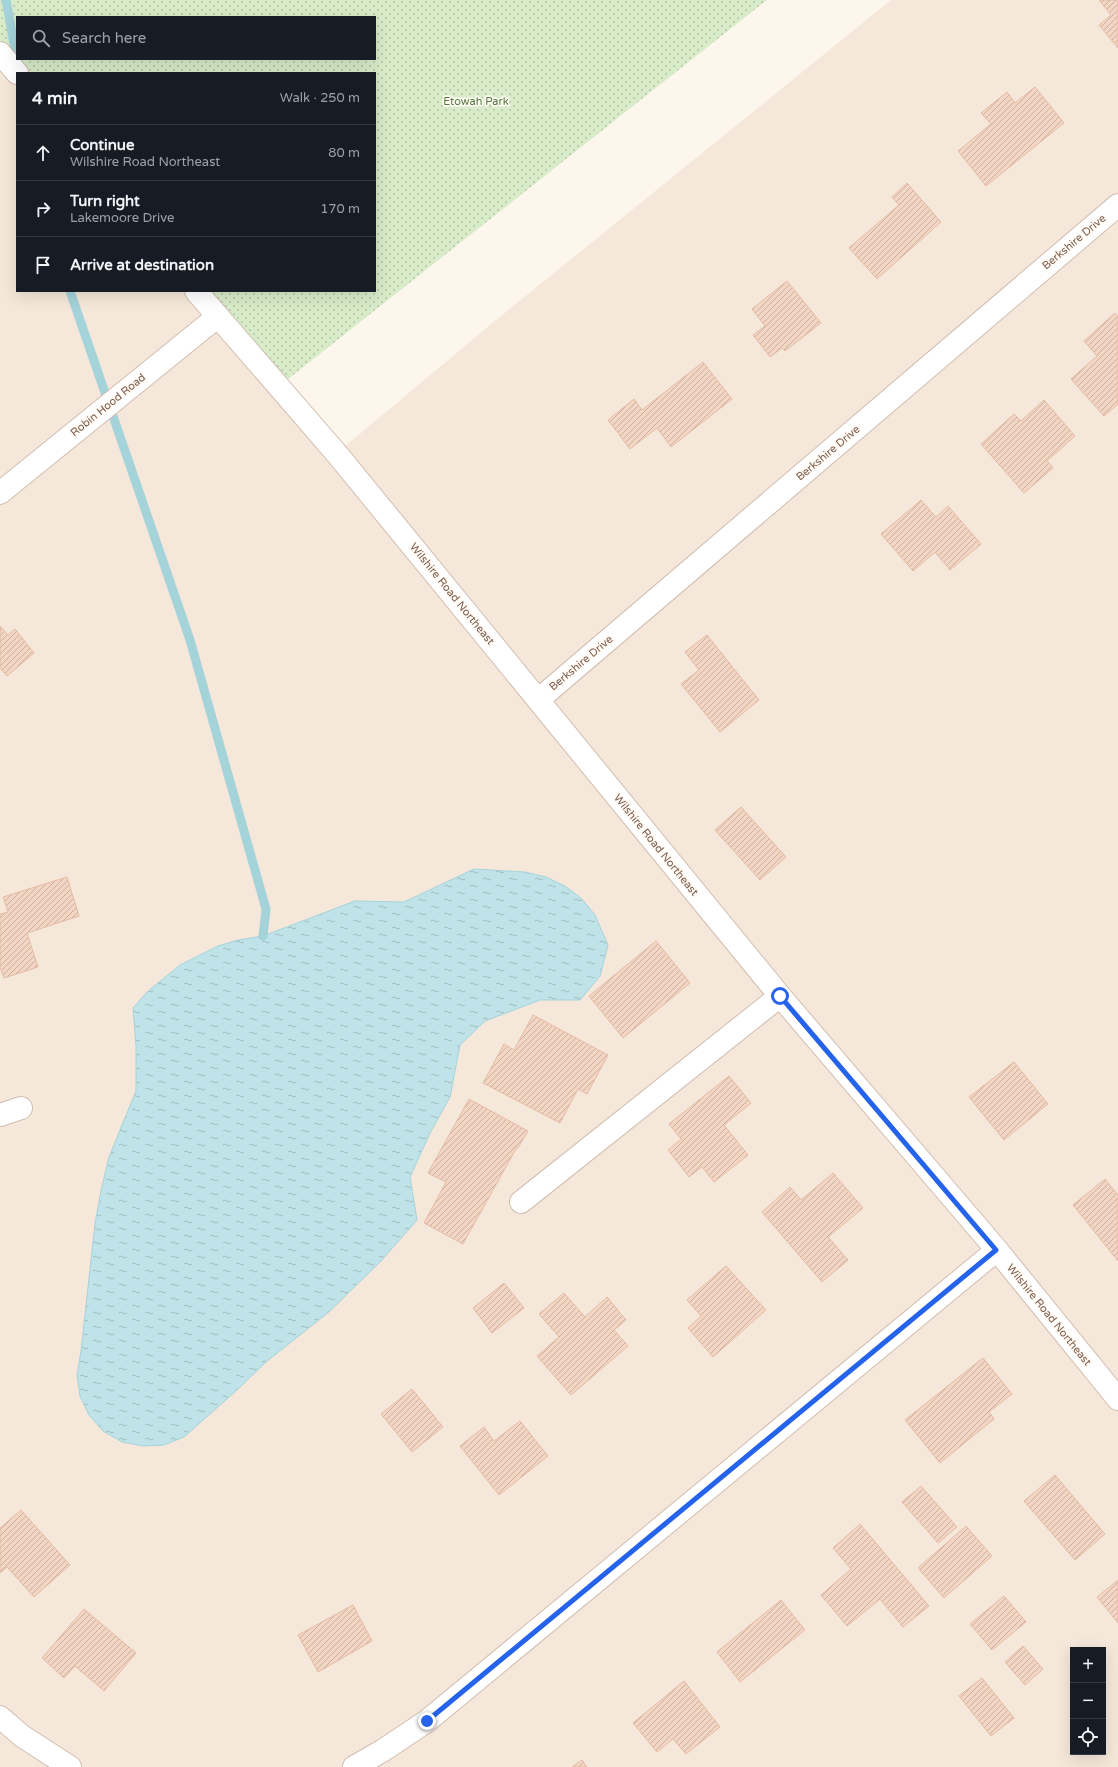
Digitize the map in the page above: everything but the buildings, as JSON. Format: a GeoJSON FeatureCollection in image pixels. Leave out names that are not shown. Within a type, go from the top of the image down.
{"type":"FeatureCollection","features":[{"type":"Feature","properties":{"kind":"street"},"geometry":{"type":"LineString","coordinates":[[0,53],[16,72]]}},
{"type":"Feature","properties":{"kind":"street","name":"Berkshire Drive"},"geometry":{"type":"LineString","coordinates":[[538,700],[1118,205]]}},
{"type":"Feature","properties":{"kind":"street","name":"Wilshire Road Northeast"},"geometry":{"type":"LineString","coordinates":[[197,292],[337,454],[780,996],[996,1250],[1118,1399]]}},
{"type":"Feature","properties":{"kind":"street","name":"Robin Hood Road"},"geometry":{"type":"LineString","coordinates":[[0,493],[217,317]]}},
{"type":"Feature","properties":{"kind":"street"},"geometry":{"type":"LineString","coordinates":[[521,1202],[780,996]]}},
{"type":"Feature","properties":{"kind":"street"},"geometry":{"type":"LineString","coordinates":[[0,1115],[21,1108]]}},
{"type":"Feature","properties":{"kind":"street"},"geometry":{"type":"LineString","coordinates":[[354,1767],[427,1721],[996,1250]]}},
{"type":"Feature","properties":{"kind":"street"},"geometry":{"type":"LineString","coordinates":[[0,1717],[22,1736],[70,1767]]}},
{"type":"Feature","properties":{"kind":"shaded area"},"geometry":{"type":"Polygon","coordinates":[[[891,0],[1118,0],[1118,1767],[0,1767],[0,51],[16,72],[16,292],[197,292],[337,453],[496,320],[891,0]]]}},
{"type":"Feature","properties":{"kind":"green space","name":"Etowah Park"},"geometry":{"type":"Polygon","coordinates":[[[0,0],[767,0],[278,387],[201,292],[376,292],[376,72],[20,72],[0,47],[0,0]]]}},
{"type":"Feature","properties":{"kind":"water"},"geometry":{"type":"Polygon","coordinates":[[[474,869],[525,872],[546,877],[565,886],[582,899],[595,915],[608,945],[600,976],[580,1000],[540,1000],[485,1021],[460,1045],[450,1097],[430,1133],[410,1177],[417,1220],[381,1261],[330,1311],[266,1362],[184,1437],[164,1445],[143,1446],[122,1442],[103,1431],[89,1415],[80,1396],[77,1375],[95,1224],[101,1191],[109,1157],[136,1091],[136,1046],[133,1008],[147,992],[180,965],[218,946],[238,940],[263,936],[355,901],[404,902],[474,869]]]}},
{"type":"Feature","properties":{"kind":"waterway"},"geometry":{"type":"LineString","coordinates":[[6,0],[16,55]]}},
{"type":"Feature","properties":{"kind":"waterway"},"geometry":{"type":"LineString","coordinates":[[17,60],[18,66]]}},
{"type":"Feature","properties":{"kind":"waterway"},"geometry":{"type":"LineString","coordinates":[[70,292],[190,640],[266,909],[263,936]]}},
{"type":"Feature","properties":{"kind":"route"},"geometry":{"type":"LineString","coordinates":[[427,1721],[996,1250],[780,996]]}}]}
